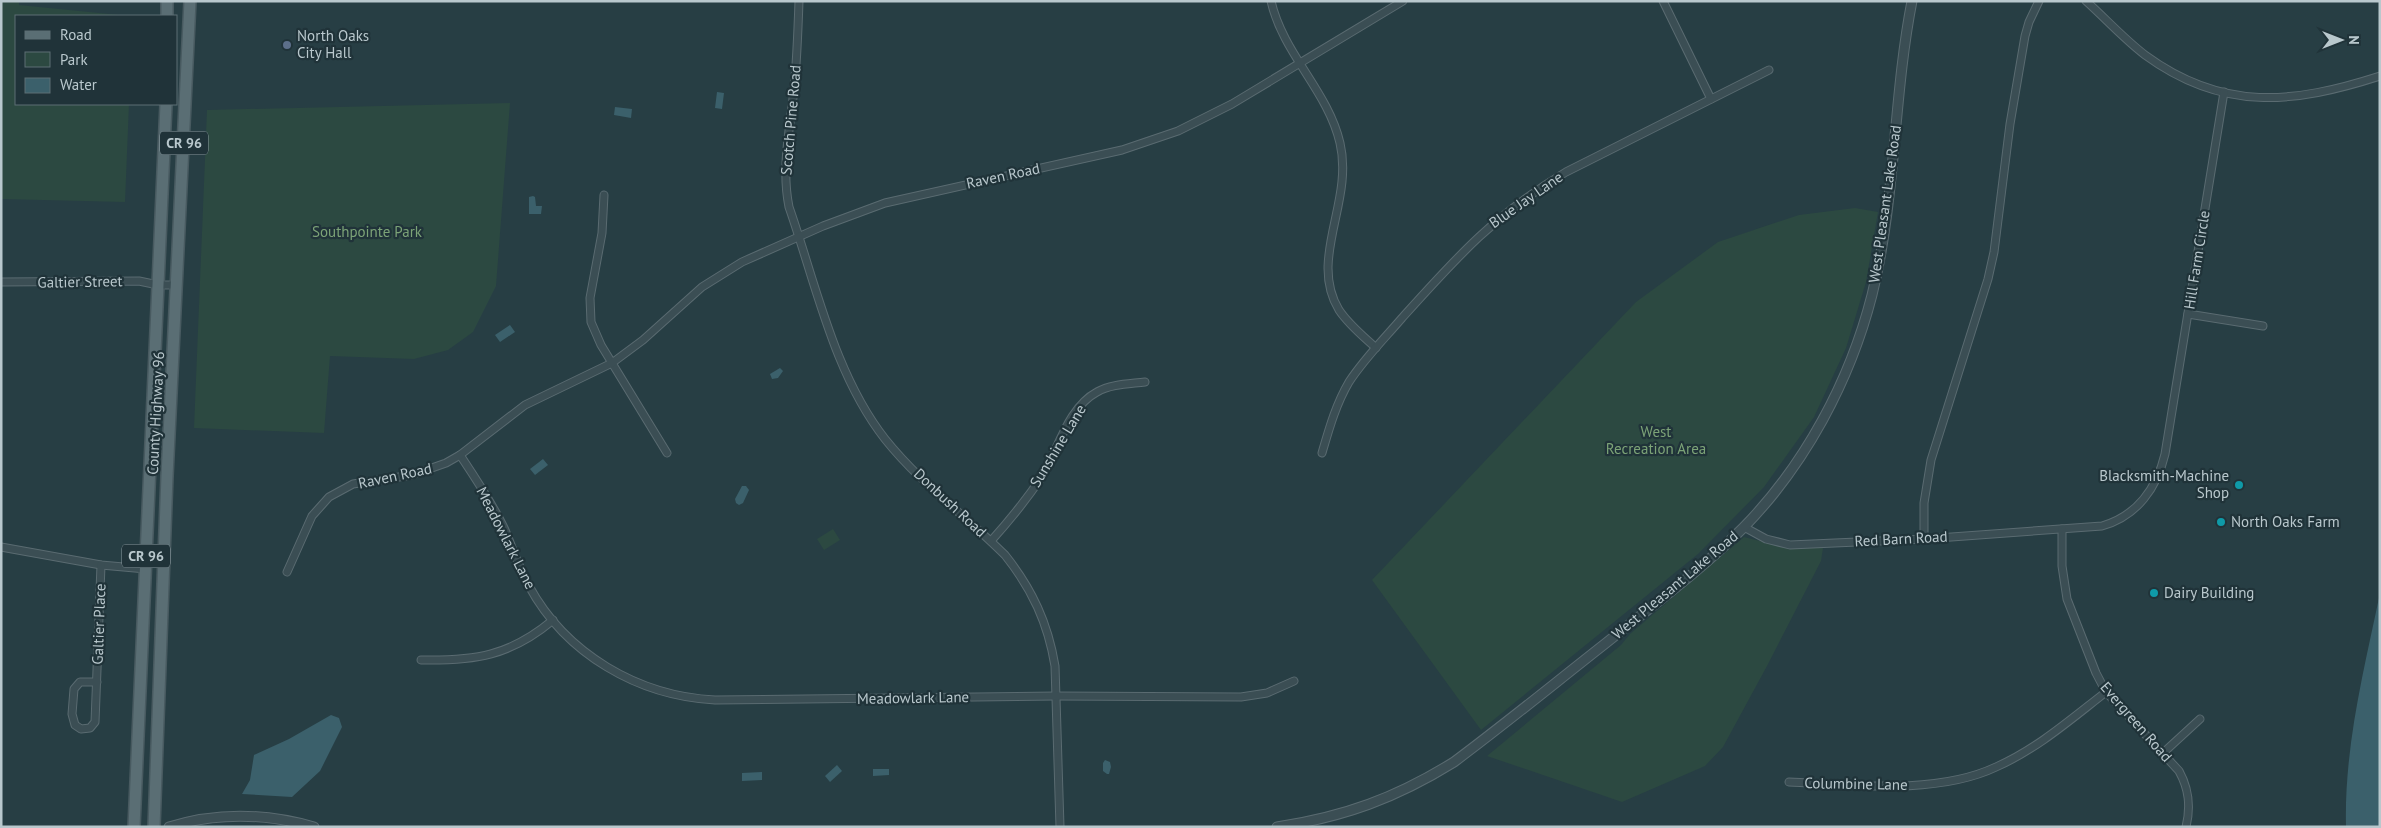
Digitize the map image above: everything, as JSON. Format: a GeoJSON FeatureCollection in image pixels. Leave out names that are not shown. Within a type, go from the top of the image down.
{"type":"FeatureCollection","features":[{"type":"Feature","properties":{"kind":"main road"},"geometry":{"type":"LineString","coordinates":[[167,1],[167,15]]}},
{"type":"Feature","properties":{"kind":"main road","name":"County Highway 96"},"geometry":{"type":"LineString","coordinates":[[154,827],[190,1]]}},
{"type":"Feature","properties":{"kind":"main road","name":"County Highway 96"},"geometry":{"type":"LineString","coordinates":[[134,827],[166,105]]}},
{"type":"Feature","properties":{"kind":"street","name":"Scotch Pine Road"},"geometry":{"type":"LineString","coordinates":[[798,1],[794,88],[784,175],[789,208],[800,236]]}},
{"type":"Feature","properties":{"kind":"street"},"geometry":{"type":"LineString","coordinates":[[1271,1],[1283,37],[1329,110],[1336,126],[1342,152],[1343,184],[1327,259],[1329,285],[1339,310],[1376,348]]}},
{"type":"Feature","properties":{"kind":"street","name":"Raven Road"},"geometry":{"type":"LineString","coordinates":[[287,572],[312,516],[329,497],[353,484],[431,470],[460,455],[525,405],[612,363],[637,345],[702,287],[721,274],[800,236],[858,212],[912,196],[1108,154],[1150,142],[1206,118],[1403,1]]}},
{"type":"Feature","properties":{"kind":"street"},"geometry":{"type":"LineString","coordinates":[[1663,1],[1711,99]]}},
{"type":"Feature","properties":{"kind":"street","name":"West Pleasant Lake Road"},"geometry":{"type":"LineString","coordinates":[[1277,827],[1333,817],[1372,805],[1426,780],[1454,762],[1690,576],[1744,527],[1792,468],[1822,421],[1842,381],[1864,322],[1881,251],[1912,1]]}},
{"type":"Feature","properties":{"kind":"street"},"geometry":{"type":"LineString","coordinates":[[1924,538],[1926,482],[1988,279],[1994,252],[2010,124],[2026,36],[2029,22],[2039,1]]}},
{"type":"Feature","properties":{"kind":"street"},"geometry":{"type":"LineString","coordinates":[[2086,1],[2139,50],[2158,63],[2184,78],[2224,92],[2252,97],[2298,97],[2320,94],[2380,76]]}},
{"type":"Feature","properties":{"kind":"street","name":"Blue Jay Lane"},"geometry":{"type":"LineString","coordinates":[[1322,453],[1345,391],[1359,368],[1464,249],[1515,205],[1566,172],[1769,70]]}},
{"type":"Feature","properties":{"kind":"street","name":"Hill Farm Circle"},"geometry":{"type":"LineString","coordinates":[[2062,529],[2102,526],[2114,522],[2138,506],[2155,483],[2165,454],[2224,92]]}},
{"type":"Feature","properties":{"kind":"street"},"geometry":{"type":"LineString","coordinates":[[604,195],[602,233],[590,311],[595,334],[667,454]]}},
{"type":"Feature","properties":{"kind":"street","name":"Donbush Road"},"geometry":{"type":"LineString","coordinates":[[800,236],[846,373],[870,418],[902,459],[991,541],[1018,571],[1039,607],[1051,646],[1056,696],[1060,827]]}},
{"type":"Feature","properties":{"kind":"street","name":"Galtier Street"},"geometry":{"type":"LineString","coordinates":[[1,282],[139,281],[158,285],[177,285]]}},
{"type":"Feature","properties":{"kind":"street"},"geometry":{"type":"LineString","coordinates":[[2188,314],[2262,326]]}},
{"type":"Feature","properties":{"kind":"street","name":"Sunshine Lane"},"geometry":{"type":"LineString","coordinates":[[991,541],[1020,506],[1041,476],[1071,420],[1086,400],[1106,388],[1145,382]]}},
{"type":"Feature","properties":{"kind":"street","name":"Meadowlark Lane"},"geometry":{"type":"LineString","coordinates":[[460,455],[492,505],[529,586],[553,620],[579,647],[617,674],[656,690],[702,700],[1056,696],[1241,697],[1267,693],[1294,681]]}},
{"type":"Feature","properties":{"kind":"street","name":"Red Barn Road"},"geometry":{"type":"LineString","coordinates":[[1744,527],[1766,539],[1790,545],[2062,529]]}},
{"type":"Feature","properties":{"kind":"street","name":"Evergreen Road"},"geometry":{"type":"LineString","coordinates":[[2062,529],[2062,566],[2067,599],[2089,659],[2106,692],[2179,771],[2188,792],[2189,809],[2186,827]]}},
{"type":"Feature","properties":{"kind":"street","name":"Galtier Place"},"geometry":{"type":"LineString","coordinates":[[1,547],[101,565],[146,569]]}},
{"type":"Feature","properties":{"kind":"street","name":"Galtier Place"},"geometry":{"type":"LineString","coordinates":[[97,682],[80,682],[74,689],[72,714],[75,725],[81,729],[90,728],[95,722],[97,682],[101,565]]}},
{"type":"Feature","properties":{"kind":"street"},"geometry":{"type":"LineString","coordinates":[[421,660],[465,660],[498,653],[531,637],[553,620]]}},
{"type":"Feature","properties":{"kind":"street","name":"Columbine Lane"},"geometry":{"type":"LineString","coordinates":[[1789,782],[1899,787],[1953,780],[1995,768],[2036,745],[2106,692]]}},
{"type":"Feature","properties":{"kind":"street"},"geometry":{"type":"LineString","coordinates":[[2163,753],[2200,719]]}},
{"type":"Feature","properties":{"kind":"street"},"geometry":{"type":"LineString","coordinates":[[169,827],[205,817],[251,816],[314,827]]}},
{"type":"Feature","properties":{"kind":"green space"},"geometry":{"type":"Polygon","coordinates":[[[1,1],[19,1],[19,5],[119,15],[15,15],[15,105],[129,105],[125,202],[1,199],[1,1]]]}},
{"type":"Feature","properties":{"kind":"green space","name":"Southpointe Park"},"geometry":{"type":"Polygon","coordinates":[[[510,103],[496,286],[473,332],[448,350],[414,359],[330,356],[324,433],[194,428],[207,110],[510,103]]]}},
{"type":"Feature","properties":{"kind":"green space","name":"West Recreation Area"},"geometry":{"type":"Polygon","coordinates":[[[1855,208],[1878,212],[1866,282],[1846,348],[1814,417],[1764,487],[1698,554],[1481,730],[1372,580],[1636,302],[1718,242],[1799,215],[1855,208]]]}},
{"type":"Feature","properties":{"kind":"green space"},"geometry":{"type":"Polygon","coordinates":[[[833,529],[840,540],[824,550],[817,539],[833,529]]]}},
{"type":"Feature","properties":{"kind":"green space"},"geometry":{"type":"Polygon","coordinates":[[[1744,537],[1788,548],[1823,548],[1821,561],[1723,747],[1705,766],[1622,802],[1487,756],[1621,645],[1630,634],[1744,537]]]}},
{"type":"Feature","properties":{"kind":"water"},"geometry":{"type":"Polygon","coordinates":[[[717,92],[724,93],[722,109],[715,108],[717,92]]]}},
{"type":"Feature","properties":{"kind":"water"},"geometry":{"type":"Polygon","coordinates":[[[615,107],[632,109],[631,118],[614,115],[615,107]]]}},
{"type":"Feature","properties":{"kind":"water"},"geometry":{"type":"Polygon","coordinates":[[[529,197],[535,197],[536,206],[542,206],[541,214],[529,214],[529,197]]]}},
{"type":"Feature","properties":{"kind":"water"},"geometry":{"type":"Polygon","coordinates":[[[510,325],[515,332],[500,342],[495,335],[510,325]]]}},
{"type":"Feature","properties":{"kind":"water"},"geometry":{"type":"Polygon","coordinates":[[[780,368],[783,371],[778,378],[772,379],[770,374],[780,368]]]}},
{"type":"Feature","properties":{"kind":"water"},"geometry":{"type":"Polygon","coordinates":[[[543,459],[548,465],[535,475],[530,469],[543,459]]]}},
{"type":"Feature","properties":{"kind":"water"},"geometry":{"type":"Polygon","coordinates":[[[742,486],[746,486],[749,490],[743,503],[739,505],[735,499],[742,486]]]}},
{"type":"Feature","properties":{"kind":"water"},"geometry":{"type":"Polygon","coordinates":[[[2380,593],[2380,827],[2346,827],[2348,768],[2356,709],[2380,593]]]}},
{"type":"Feature","properties":{"kind":"water"},"geometry":{"type":"Polygon","coordinates":[[[331,715],[339,718],[342,727],[320,771],[292,797],[242,794],[250,780],[254,755],[289,739],[331,715]]]}},
{"type":"Feature","properties":{"kind":"water"},"geometry":{"type":"Polygon","coordinates":[[[1105,760],[1110,762],[1109,774],[1103,771],[1105,760]]]}},
{"type":"Feature","properties":{"kind":"water"},"geometry":{"type":"Polygon","coordinates":[[[837,765],[842,771],[830,782],[825,776],[837,765]]]}},
{"type":"Feature","properties":{"kind":"water"},"geometry":{"type":"Polygon","coordinates":[[[873,769],[889,769],[889,775],[873,776],[873,769]]]}},
{"type":"Feature","properties":{"kind":"water"},"geometry":{"type":"Polygon","coordinates":[[[762,772],[762,780],[742,781],[742,773],[762,772]]]}},
{"type":"Feature","properties":{"kind":"place","name":"North Oaks City Hall"},"geometry":{"type":"Point","coordinates":[287,45]}},
{"type":"Feature","properties":{"kind":"place","name":"Blacksmith-Machine Shop"},"geometry":{"type":"Point","coordinates":[2239,485]}},
{"type":"Feature","properties":{"kind":"place","name":"North Oaks Farm"},"geometry":{"type":"Point","coordinates":[2221,522]}},
{"type":"Feature","properties":{"kind":"place","name":"Dairy Building"},"geometry":{"type":"Point","coordinates":[2154,593]}}]}
